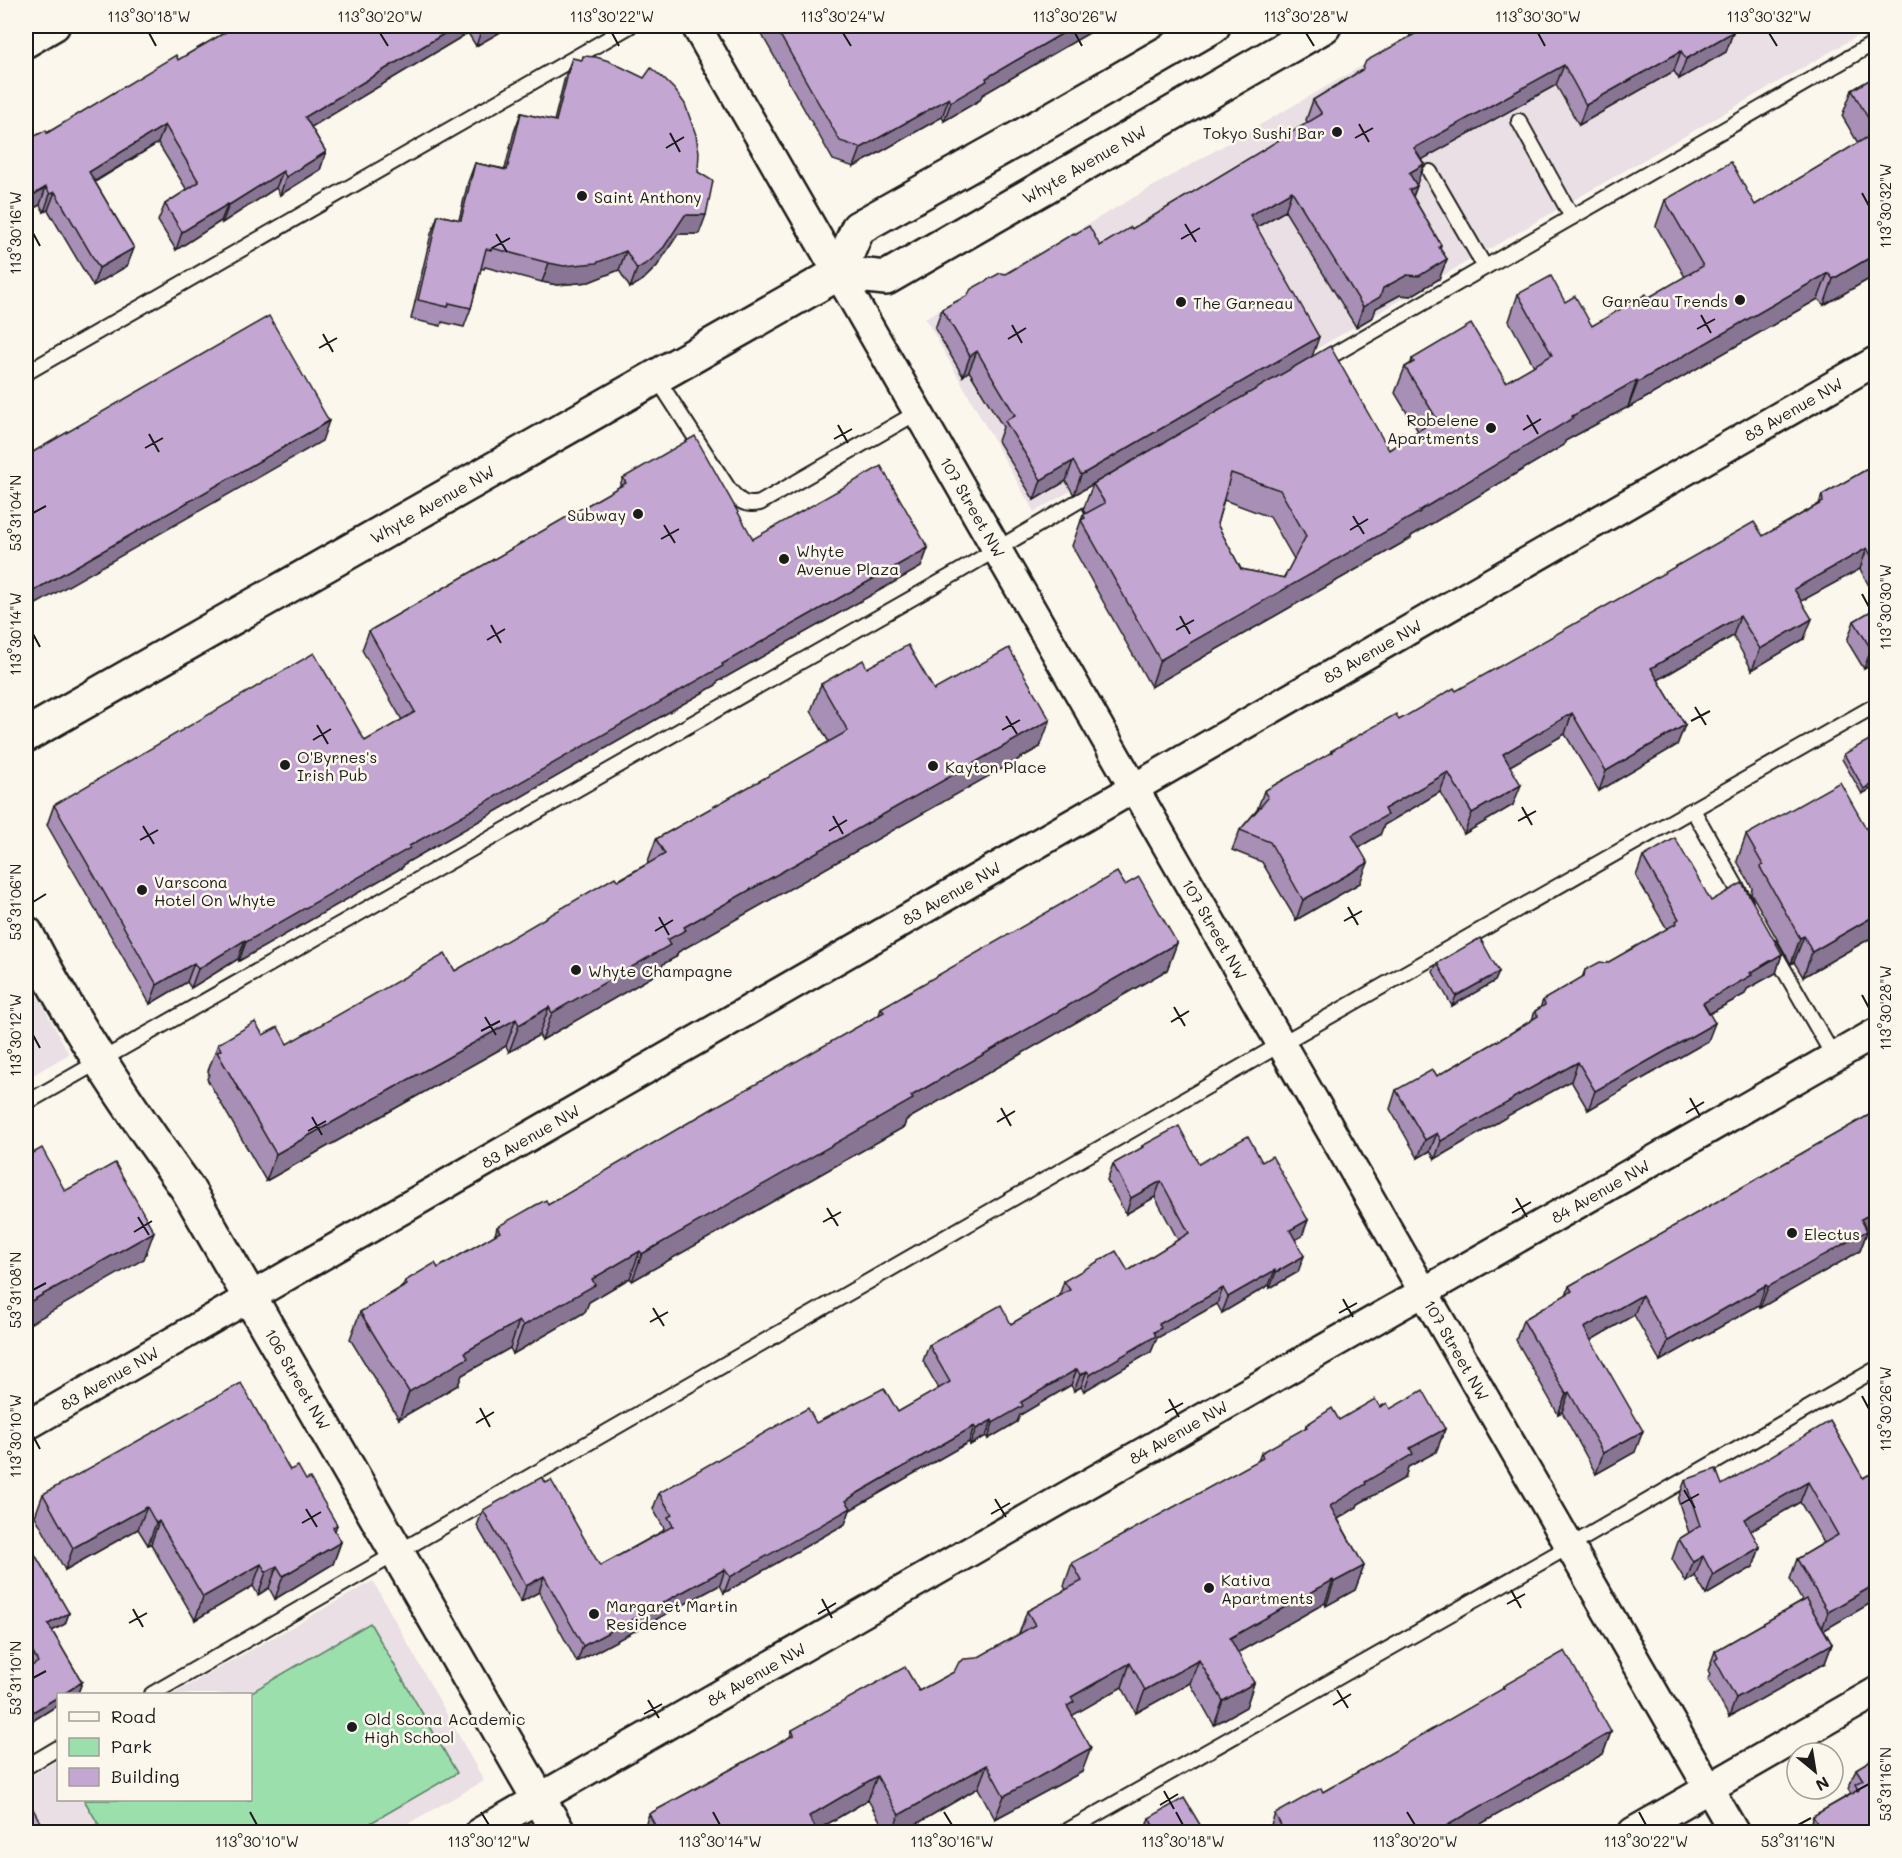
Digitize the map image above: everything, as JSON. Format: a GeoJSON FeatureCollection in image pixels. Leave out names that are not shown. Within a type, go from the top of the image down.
{"type":"FeatureCollection","features":[{"type":"Feature","properties":{"kind":"main road"},"geometry":{"type":"LineString","coordinates":[[839,273],[858,228],[1213,26]]}},
{"type":"Feature","properties":{"kind":"main road","name":"Whyte Avenue NW"},"geometry":{"type":"LineString","coordinates":[[26,735],[839,273],[886,278],[1324,26]]}},
{"type":"Feature","properties":{"kind":"main road","name":"106 Street NW"},"geometry":{"type":"LineString","coordinates":[[26,933],[99,1062],[187,1188],[558,1833]]}},
{"type":"Feature","properties":{"kind":"street"},"geometry":{"type":"LineString","coordinates":[[26,43],[55,26]]}},
{"type":"Feature","properties":{"kind":"street","name":"107 Street NW"},"geometry":{"type":"LineString","coordinates":[[696,26],[1734,1833]]}},
{"type":"Feature","properties":{"kind":"street","name":"83 Avenue NW"},"geometry":{"type":"LineString","coordinates":[[26,1426],[1876,361]]}},
{"type":"Feature","properties":{"kind":"street","name":"84 Avenue NW"},"geometry":{"type":"LineString","coordinates":[[480,1833],[1876,1033]]}},
{"type":"Feature","properties":{"kind":"street"},"geometry":{"type":"LineString","coordinates":[[1633,1833],[1876,1692]]}},
{"type":"Feature","properties":{"kind":"lane"},"geometry":{"type":"LineString","coordinates":[[26,373],[630,26]]}},
{"type":"Feature","properties":{"kind":"lane"},"geometry":{"type":"LineString","coordinates":[[1312,367],[1876,42]]}},
{"type":"Feature","properties":{"kind":"lane"},"geometry":{"type":"LineString","coordinates":[[1519,121],[1572,217]]}},
{"type":"Feature","properties":{"kind":"lane"},"geometry":{"type":"LineString","coordinates":[[1430,172],[1485,267]]}},
{"type":"Feature","properties":{"kind":"lane"},"geometry":{"type":"LineString","coordinates":[[656,377],[728,488],[742,504],[760,503],[918,412]]}},
{"type":"Feature","properties":{"kind":"lane"},"geometry":{"type":"LineString","coordinates":[[26,1103],[1119,478]]}},
{"type":"Feature","properties":{"kind":"lane"},"geometry":{"type":"LineString","coordinates":[[156,1693],[1281,1044],[1876,705]]}},
{"type":"Feature","properties":{"kind":"lane"},"geometry":{"type":"LineString","coordinates":[[1693,810],[1751,911]]}},
{"type":"Feature","properties":{"kind":"lane"},"geometry":{"type":"LineString","coordinates":[[1762,932],[1834,1057]]}},
{"type":"Feature","properties":{"kind":"lane"},"geometry":{"type":"LineString","coordinates":[[1065,1833],[1876,1369]]}},
{"type":"Feature","properties":{"kind":"lane"},"geometry":{"type":"LineString","coordinates":[[26,1767],[57,1749]]}},
{"type":"Feature","properties":{"kind":"shaded area"},"geometry":{"type":"Polygon","coordinates":[[[1431,26],[1875,26],[1034,512],[925,318],[1431,26]]]}},
{"type":"Feature","properties":{"kind":"shaded area"},"geometry":{"type":"Polygon","coordinates":[[[26,974],[69,1054],[26,1079],[26,974]]]}},
{"type":"Feature","properties":{"kind":"shaded area","name":"Old Scona Academic High School"},"geometry":{"type":"Polygon","coordinates":[[[373,1581],[484,1781],[393,1832],[26,1832],[26,1779],[57,1761],[57,1801],[252,1801],[252,1693],[175,1693],[373,1581]]]}},
{"type":"Feature","properties":{"kind":"green space","name":"Old Scona Academic High School"},"geometry":{"type":"Polygon","coordinates":[[[370,1623],[457,1773],[355,1832],[103,1832],[85,1801],[252,1801],[252,1693],[250,1693],[370,1623]]]}},
{"type":"Feature","properties":{"kind":"building"},"geometry":{"type":"Polygon","coordinates":[[[236,26],[457,26],[305,117],[326,152],[286,177],[283,171],[182,232],[165,204],[199,182],[165,125],[89,172],[134,248],[99,268],[55,192],[50,194],[46,187],[33,195],[26,182],[26,141],[46,130],[47,133],[176,55],[178,60],[236,26]]]}},
{"type":"Feature","properties":{"kind":"building"},"geometry":{"type":"Polygon","coordinates":[[[775,26],[1075,26],[986,78],[987,81],[951,102],[949,98],[861,148],[840,141],[775,26]]]}},
{"type":"Feature","properties":{"kind":"building","name":"The Garneau"},"geometry":{"type":"Polygon","coordinates":[[[1419,26],[1730,26],[1733,32],[1686,59],[1681,51],[1586,105],[1564,65],[1414,148],[1424,164],[1409,173],[1417,186],[1409,190],[1447,259],[1419,276],[1407,275],[1383,288],[1380,297],[1363,307],[1292,191],[1250,215],[1319,337],[1081,475],[1073,461],[1041,480],[1005,421],[1015,415],[977,351],[970,356],[942,309],[967,296],[971,289],[1000,273],[1006,274],[1089,226],[1100,246],[1131,227],[1132,229],[1322,114],[1313,100],[1362,70],[1366,61],[1415,34],[1412,29],[1419,26]]]}},
{"type":"Feature","properties":{"kind":"building","name":"Saint Anthony"},"geometry":{"type":"Polygon","coordinates":[[[583,56],[609,61],[644,78],[651,68],[675,90],[685,104],[696,135],[699,152],[698,172],[713,181],[706,215],[685,215],[664,247],[650,261],[637,269],[626,251],[596,263],[564,266],[492,248],[491,250],[486,249],[471,308],[449,303],[448,307],[418,300],[438,215],[461,220],[475,163],[507,170],[521,113],[556,121],[572,58],[582,60],[583,56]]]}},
{"type":"Feature","properties":{"kind":"building"},"geometry":{"type":"Polygon","coordinates":[[[1876,76],[1876,132],[1852,90],[1876,76]]]}},
{"type":"Feature","properties":{"kind":"building"},"geometry":{"type":"Polygon","coordinates":[[[1876,132],[1876,254],[1833,279],[1828,273],[1638,382],[1637,380],[1572,416],[1573,418],[1420,512],[1160,660],[1081,520],[1085,518],[1083,515],[1105,503],[1093,484],[1330,346],[1389,450],[1437,419],[1405,367],[1414,362],[1412,359],[1471,324],[1506,382],[1552,355],[1518,294],[1551,276],[1565,302],[1575,296],[1592,326],[1646,294],[1648,298],[1703,266],[1665,200],[1731,162],[1755,205],[1876,132]],[[1231,473],[1217,524],[1241,569],[1284,578],[1306,536],[1280,490],[1231,473]]]}},
{"type":"Feature","properties":{"kind":"building"},"geometry":{"type":"Polygon","coordinates":[[[269,316],[329,421],[26,595],[26,456],[269,316]]]}},
{"type":"Feature","properties":{"kind":"building"},"geometry":{"type":"Polygon","coordinates":[[[695,436],[753,539],[881,466],[928,548],[722,664],[723,666],[246,942],[245,940],[198,969],[194,963],[157,985],[54,805],[314,653],[365,741],[415,712],[369,631],[626,483],[623,478],[695,436]]]}},
{"type":"Feature","properties":{"kind":"building"},"geometry":{"type":"Polygon","coordinates":[[[1876,464],[1876,565],[1867,548],[1794,589],[1812,619],[1760,649],[1740,616],[1651,668],[1685,725],[1606,771],[1572,713],[1503,754],[1521,785],[1472,813],[1448,772],[1384,809],[1387,815],[1352,835],[1368,863],[1303,900],[1270,842],[1240,830],[1268,798],[1264,791],[1331,751],[1396,714],[1399,720],[1454,688],[1456,691],[1754,522],[1763,536],[1823,502],[1822,495],[1876,464]]]}},
{"type":"Feature","properties":{"kind":"building"},"geometry":{"type":"Polygon","coordinates":[[[1876,608],[1876,646],[1871,649],[1854,621],[1876,608]]]}},
{"type":"Feature","properties":{"kind":"building"},"geometry":{"type":"Polygon","coordinates":[[[908,645],[934,690],[1009,648],[1050,720],[684,927],[686,930],[667,940],[670,945],[552,1013],[549,1007],[519,1025],[516,1019],[276,1154],[217,1052],[221,1050],[218,1044],[255,1022],[263,1035],[278,1027],[287,1044],[445,954],[455,971],[615,877],[618,881],[665,854],[656,839],[848,731],[821,684],[863,660],[867,668],[908,645]]]}},
{"type":"Feature","properties":{"kind":"building"},"geometry":{"type":"Polygon","coordinates":[[[1871,739],[1876,748],[1876,782],[1864,789],[1844,754],[1871,739]]]}},
{"type":"Feature","properties":{"kind":"building"},"geometry":{"type":"Polygon","coordinates":[[[1840,782],[1870,835],[1876,831],[1876,915],[1812,952],[1804,936],[1800,938],[1760,867],[1763,865],[1746,835],[1840,782]]]}},
{"type":"Feature","properties":{"kind":"building"},"geometry":{"type":"Polygon","coordinates":[[[1675,838],[1711,901],[1742,883],[1782,954],[1750,973],[1752,975],[1703,1003],[1715,1023],[1595,1091],[1578,1062],[1441,1141],[1437,1133],[1425,1140],[1396,1090],[1432,1070],[1437,1076],[1508,1035],[1538,1016],[1535,1011],[1545,1005],[1543,1000],[1584,976],[1585,970],[1600,962],[1607,963],[1677,923],[1679,919],[1643,857],[1675,838]]]}},
{"type":"Feature","properties":{"kind":"building"},"geometry":{"type":"Polygon","coordinates":[[[1117,872],[1125,885],[1139,877],[1177,943],[911,1096],[913,1099],[642,1254],[640,1251],[592,1279],[595,1285],[523,1326],[519,1321],[465,1352],[468,1358],[409,1392],[360,1312],[407,1285],[405,1281],[435,1263],[438,1268],[500,1232],[497,1227],[546,1200],[548,1205],[884,1012],[881,1008],[1117,872]]]}},
{"type":"Feature","properties":{"kind":"building"},"geometry":{"type":"Polygon","coordinates":[[[1480,938],[1499,972],[1456,996],[1437,963],[1480,938]]]}},
{"type":"Feature","properties":{"kind":"building"},"geometry":{"type":"Polygon","coordinates":[[[1876,1111],[1876,1211],[1861,1219],[1867,1231],[1668,1341],[1642,1295],[1584,1328],[1643,1431],[1603,1453],[1569,1392],[1566,1394],[1523,1320],[1572,1291],[1569,1286],[1876,1111]]]}},
{"type":"Feature","properties":{"kind":"building"},"geometry":{"type":"Polygon","coordinates":[[[1179,1126],[1199,1164],[1248,1136],[1262,1162],[1272,1156],[1308,1220],[1290,1230],[1304,1256],[1228,1297],[1223,1288],[1159,1324],[1161,1328],[1154,1332],[1156,1336],[1090,1375],[1087,1371],[1080,1375],[1077,1369],[1021,1402],[1023,1406],[993,1423],[992,1420],[976,1429],[974,1426],[856,1494],[846,1501],[851,1508],[730,1577],[725,1569],[583,1646],[544,1576],[526,1586],[483,1510],[542,1477],[546,1483],[551,1480],[600,1566],[673,1526],[668,1517],[672,1515],[659,1493],[808,1408],[816,1423],[884,1388],[898,1412],[950,1382],[929,1345],[1001,1305],[1011,1324],[1070,1290],[1064,1281],[1116,1251],[1128,1271],[1189,1233],[1161,1181],[1131,1198],[1113,1164],[1179,1126]]]}},
{"type":"Feature","properties":{"kind":"building"},"geometry":{"type":"Polygon","coordinates":[[[42,1148],[65,1191],[115,1163],[154,1232],[26,1304],[26,1157],[42,1148]]]}},
{"type":"Feature","properties":{"kind":"building"},"geometry":{"type":"Polygon","coordinates":[[[241,1383],[290,1470],[298,1466],[306,1480],[310,1478],[337,1525],[333,1527],[341,1542],[283,1576],[277,1566],[266,1572],[261,1564],[203,1597],[159,1521],[156,1523],[147,1507],[73,1548],[43,1494],[241,1383]]]}},
{"type":"Feature","properties":{"kind":"building"},"geometry":{"type":"Polygon","coordinates":[[[1423,1390],[1445,1429],[1410,1448],[1413,1454],[1330,1506],[1364,1566],[1334,1582],[1333,1580],[1230,1638],[1254,1683],[1223,1701],[1199,1660],[1145,1690],[1130,1663],[1071,1697],[1074,1702],[1067,1706],[1091,1748],[1004,1796],[987,1765],[899,1815],[877,1776],[809,1816],[818,1833],[659,1833],[649,1814],[794,1735],[792,1730],[905,1667],[919,1691],[954,1672],[959,1662],[964,1659],[977,1658],[1035,1625],[1027,1611],[1082,1581],[1072,1563],[1263,1458],[1261,1453],[1307,1427],[1306,1425],[1332,1408],[1339,1420],[1375,1399],[1380,1407],[1387,1403],[1390,1409],[1423,1390]]]}},
{"type":"Feature","properties":{"kind":"building"},"geometry":{"type":"Polygon","coordinates":[[[1830,1421],[1863,1478],[1876,1471],[1876,1584],[1828,1612],[1797,1559],[1838,1535],[1808,1482],[1744,1519],[1760,1547],[1713,1575],[1703,1556],[1693,1562],[1679,1539],[1700,1526],[1685,1480],[1716,1469],[1722,1485],[1830,1421]]]}},
{"type":"Feature","properties":{"kind":"building"},"geometry":{"type":"Polygon","coordinates":[[[33,1551],[69,1613],[48,1624],[82,1682],[65,1693],[57,1693],[57,1698],[26,1716],[26,1670],[38,1662],[26,1640],[26,1555],[33,1551]]]}},
{"type":"Feature","properties":{"kind":"building"},"geometry":{"type":"Polygon","coordinates":[[[1806,1599],[1832,1644],[1736,1698],[1715,1660],[1718,1658],[1715,1651],[1806,1599]]]}},
{"type":"Feature","properties":{"kind":"building"},"geometry":{"type":"Polygon","coordinates":[[[1565,1651],[1611,1732],[1434,1833],[1285,1833],[1275,1814],[1321,1788],[1323,1792],[1565,1651]]]}},
{"type":"Feature","properties":{"kind":"building"},"geometry":{"type":"Polygon","coordinates":[[[1876,1757],[1876,1827],[1869,1833],[1822,1833],[1813,1816],[1840,1801],[1845,1801],[1845,1798],[1859,1790],[1856,1784],[1863,1780],[1856,1769],[1876,1757]]]}},
{"type":"Feature","properties":{"kind":"building"},"geometry":{"type":"Polygon","coordinates":[[[26,1796],[46,1833],[26,1833],[26,1796]]]}},
{"type":"Feature","properties":{"kind":"building"},"geometry":{"type":"Polygon","coordinates":[[[1184,1798],[1205,1833],[1157,1833],[1149,1818],[1184,1798]]]}},
{"type":"Feature","properties":{"kind":"place","name":"Tokyo Sushi Bar"},"geometry":{"type":"Point","coordinates":[1337,132]}},
{"type":"Feature","properties":{"kind":"place","name":"Saint Anthony"},"geometry":{"type":"Point","coordinates":[582,196]}},
{"type":"Feature","properties":{"kind":"place","name":"Garneau Trends"},"geometry":{"type":"Point","coordinates":[1740,300]}},
{"type":"Feature","properties":{"kind":"place","name":"The Garneau"},"geometry":{"type":"Point","coordinates":[1181,302]}},
{"type":"Feature","properties":{"kind":"place","name":"Robelene Apartments"},"geometry":{"type":"Point","coordinates":[1491,428]}},
{"type":"Feature","properties":{"kind":"place","name":"Subway"},"geometry":{"type":"Point","coordinates":[638,514]}},
{"type":"Feature","properties":{"kind":"place","name":"Whyte Avenue Plaza"},"geometry":{"type":"Point","coordinates":[784,559]}},
{"type":"Feature","properties":{"kind":"place","name":"O'Byrnes's Irish Pub"},"geometry":{"type":"Point","coordinates":[285,765]}},
{"type":"Feature","properties":{"kind":"place","name":"Kayton Place"},"geometry":{"type":"Point","coordinates":[933,766]}},
{"type":"Feature","properties":{"kind":"place","name":"Varscona Hotel On Whyte"},"geometry":{"type":"Point","coordinates":[142,890]}},
{"type":"Feature","properties":{"kind":"place","name":"Whyte Champagne"},"geometry":{"type":"Point","coordinates":[576,970]}},
{"type":"Feature","properties":{"kind":"place","name":"Electus"},"geometry":{"type":"Point","coordinates":[1792,1233]}},
{"type":"Feature","properties":{"kind":"place","name":"Kativa Apartments"},"geometry":{"type":"Point","coordinates":[1209,1588]}},
{"type":"Feature","properties":{"kind":"place","name":"Margaret Martin Residence"},"geometry":{"type":"Point","coordinates":[594,1614]}},
{"type":"Feature","properties":{"kind":"place","name":"Old Scona Academic High School"},"geometry":{"type":"Point","coordinates":[352,1727]}}]}
